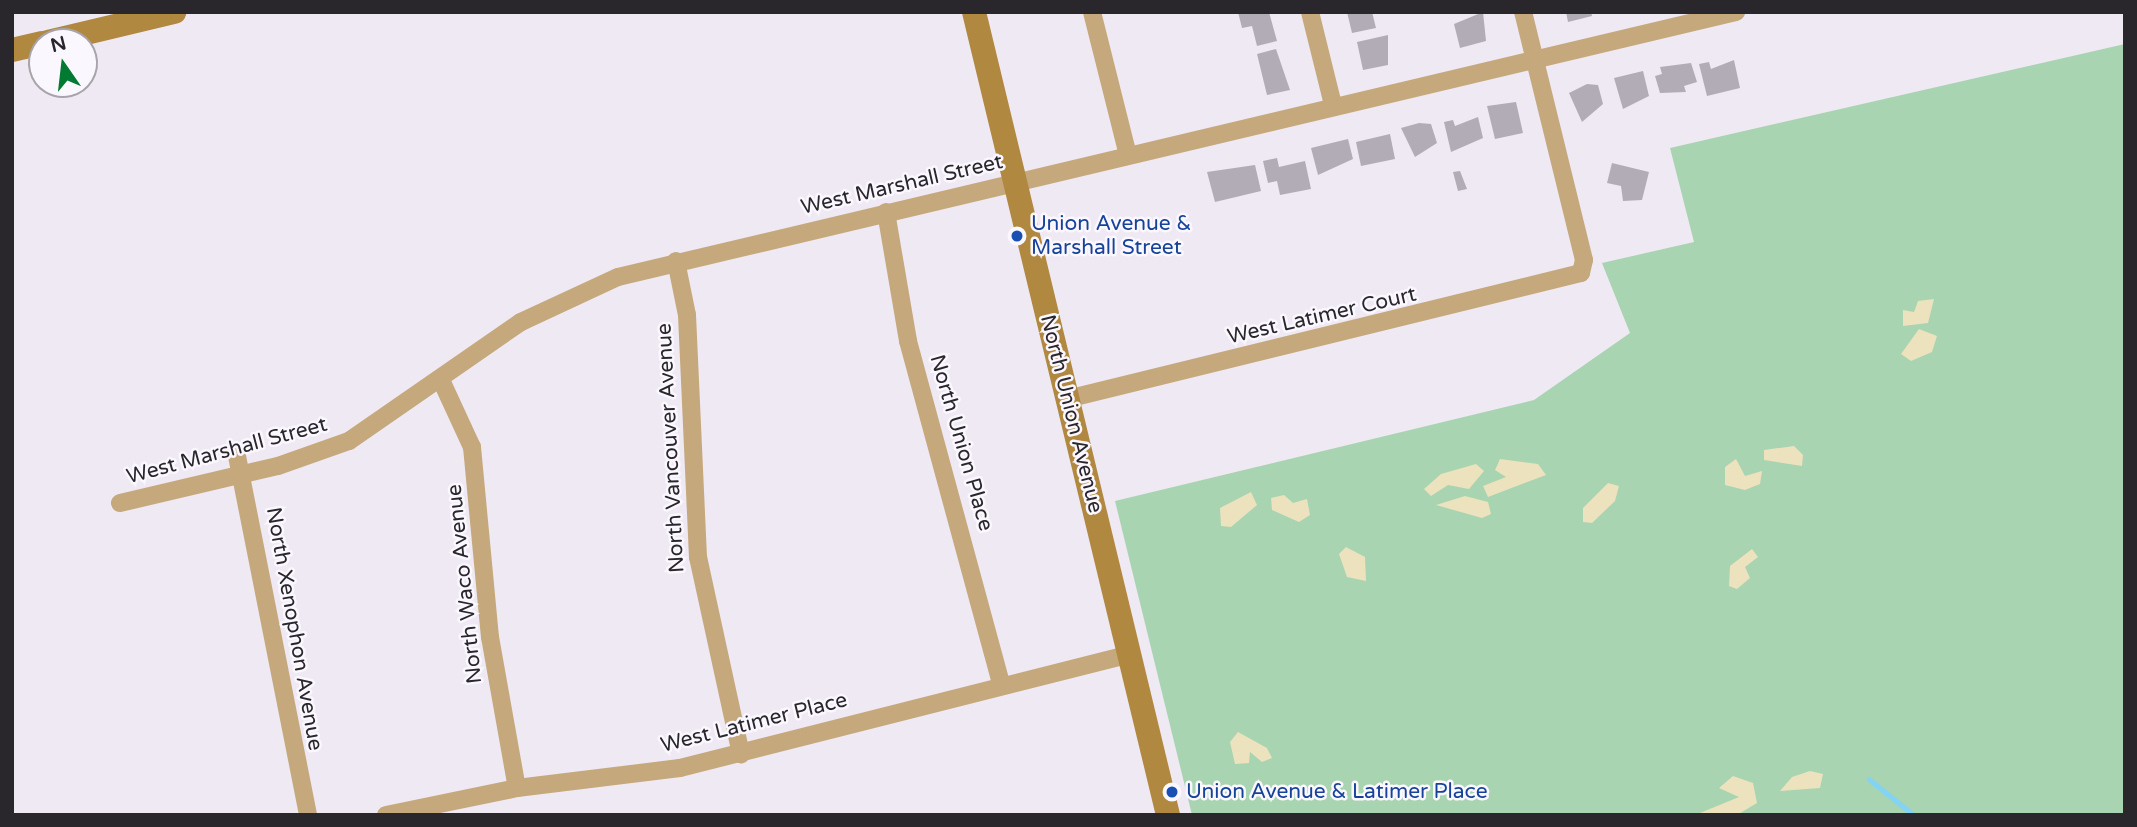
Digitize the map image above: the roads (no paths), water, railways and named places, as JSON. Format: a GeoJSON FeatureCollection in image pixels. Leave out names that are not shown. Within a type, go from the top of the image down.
{"type":"FeatureCollection","features":[{"type":"Feature","properties":{"kind":"street"},"geometry":{"type":"LineString","coordinates":[[98,30],[174,12]]}},
{"type":"Feature","properties":{"kind":"street","name":"North Union Avenue"},"geometry":{"type":"LineString","coordinates":[[974,12],[1168,815]]}},
{"type":"Feature","properties":{"kind":"street"},"geometry":{"type":"LineString","coordinates":[[1092,12],[1128,155]]}},
{"type":"Feature","properties":{"kind":"street"},"geometry":{"type":"LineString","coordinates":[[1310,12],[1333,106]]}},
{"type":"Feature","properties":{"kind":"street"},"geometry":{"type":"LineString","coordinates":[[1523,12],[1534,60]]}},
{"type":"Feature","properties":{"kind":"street","name":"West Marshall Street"},"geometry":{"type":"LineString","coordinates":[[120,503],[242,474],[349,441],[540,311],[597,285],[676,261],[1736,12]]}},
{"type":"Feature","properties":{"kind":"street","name":"West Latimer Court"},"geometry":{"type":"LineString","coordinates":[[1067,399],[1567,281],[1583,270],[1534,60]]}},
{"type":"Feature","properties":{"kind":"street","name":"North Union Place"},"geometry":{"type":"LineString","coordinates":[[886,212],[908,341],[1001,684]]}},
{"type":"Feature","properties":{"kind":"street","name":"North Vancouver Avenue"},"geometry":{"type":"LineString","coordinates":[[676,261],[687,315],[698,556],[741,754]]}},
{"type":"Feature","properties":{"kind":"street","name":"North Waco Avenue"},"geometry":{"type":"LineString","coordinates":[[441,380],[472,447],[490,637],[517,788]]}},
{"type":"Feature","properties":{"kind":"street","name":"North Xenophon Avenue"},"geometry":{"type":"LineString","coordinates":[[236,451],[308,815]]}},
{"type":"Feature","properties":{"kind":"street","name":"West Latimer Place"},"geometry":{"type":"LineString","coordinates":[[386,815],[517,788],[741,754],[1001,684],[1129,654]]}},
{"type":"Feature","properties":{"kind":"waterway"},"geometry":{"type":"LineString","coordinates":[[1869,779],[1914,815]]}},
{"type":"Feature","properties":{"kind":"place","name":"Union Avenue & Marshall Street"},"geometry":{"type":"Point","coordinates":[1017,236]}},
{"type":"Feature","properties":{"kind":"place","name":"Union Avenue & Latimer Place"},"geometry":{"type":"Point","coordinates":[1172,792]}}]}
